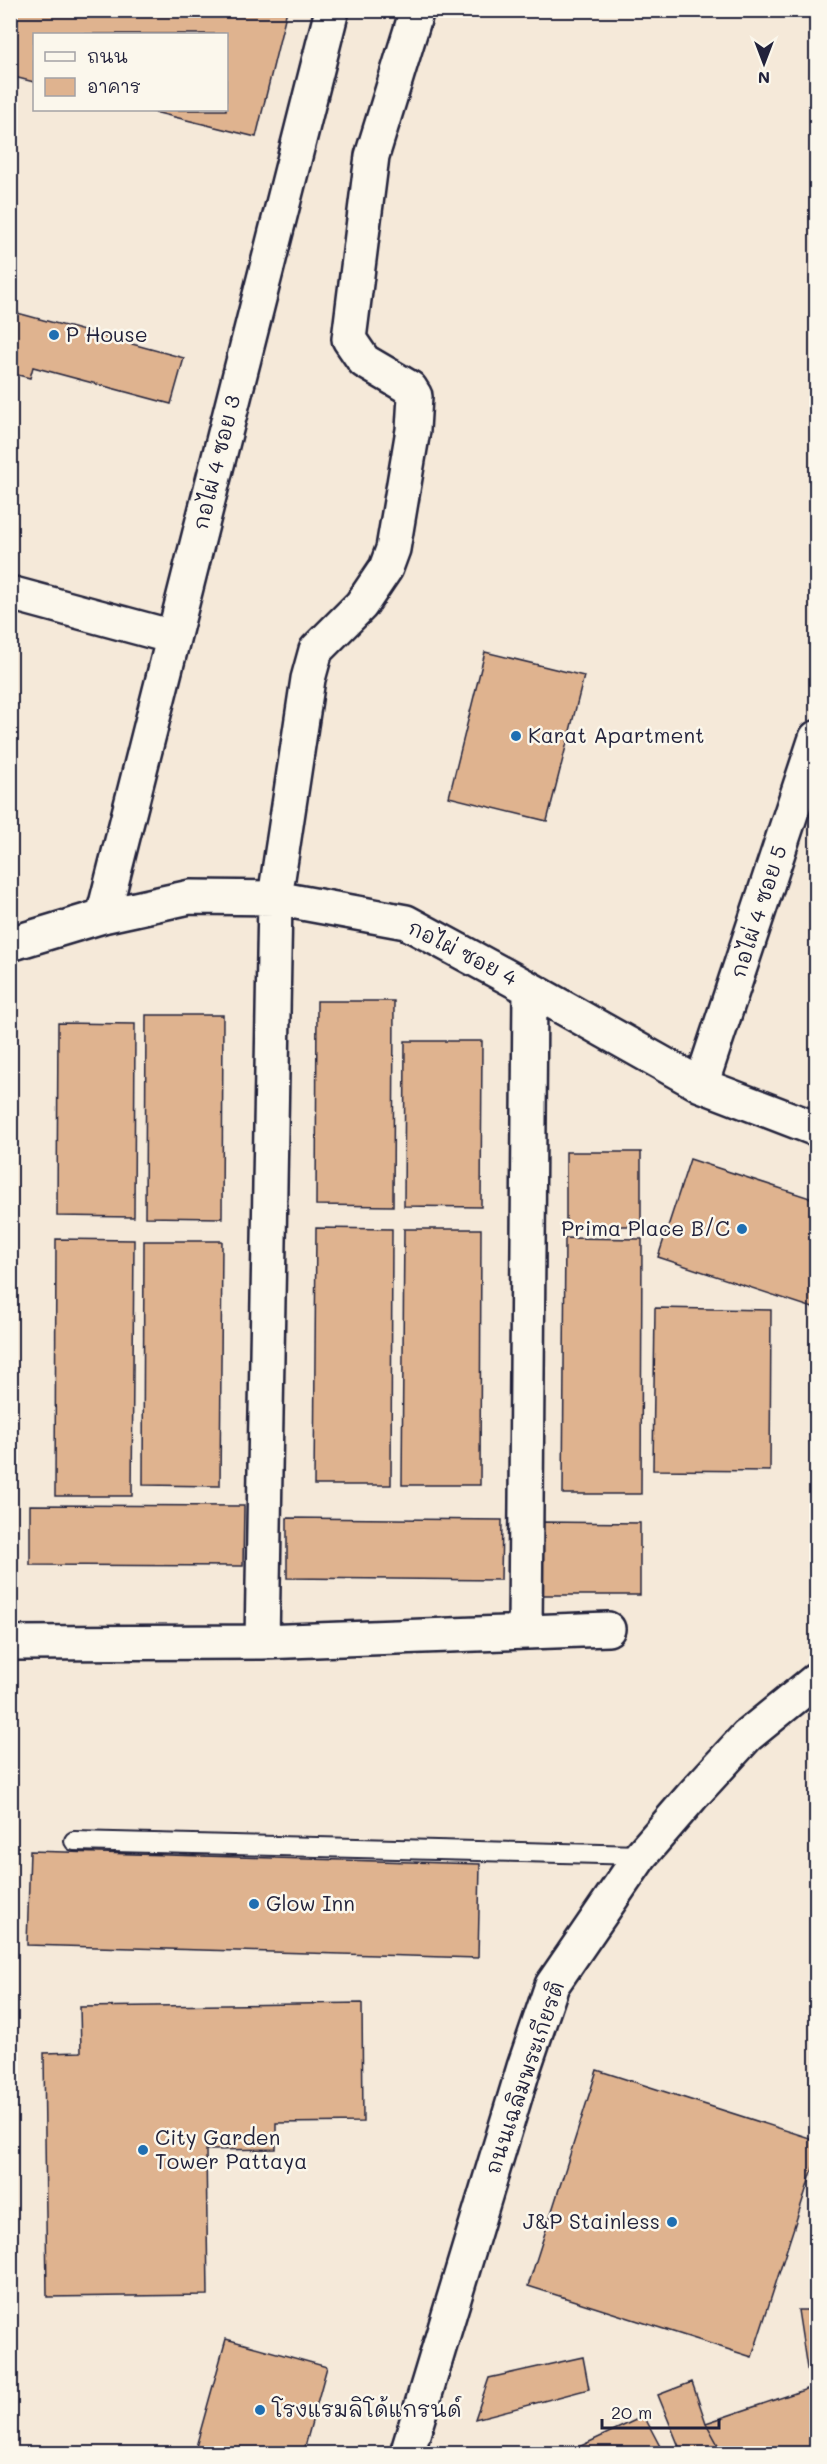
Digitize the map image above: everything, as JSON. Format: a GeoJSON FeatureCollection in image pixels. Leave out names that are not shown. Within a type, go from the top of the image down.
{"type":"FeatureCollection","features":[{"type":"Feature","properties":{"kind":"street","name":"กอไผ่ 4 ซอย 3"},"geometry":{"type":"LineString","coordinates":[[103,916],[332,10]]}},
{"type":"Feature","properties":{"kind":"street"},"geometry":{"type":"LineString","coordinates":[[262,1641],[275,898],[308,679],[316,650],[361,605],[386,568],[393,549],[413,430],[415,396],[410,388],[364,361],[349,339],[372,156],[417,10]]}},
{"type":"Feature","properties":{"kind":"street"},"geometry":{"type":"LineString","coordinates":[[10,593],[173,637]]}},
{"type":"Feature","properties":{"kind":"street","name":"กอไผ่ 4 ซอย 5"},"geometry":{"type":"LineString","coordinates":[[701,1085],[816,738]]}},
{"type":"Feature","properties":{"kind":"street","name":"กอไผ่ ซอย 4"},"geometry":{"type":"LineString","coordinates":[[10,944],[103,916],[190,897],[275,898],[406,922],[701,1085],[816,1129]]}},
{"type":"Feature","properties":{"kind":"street"},"geometry":{"type":"LineString","coordinates":[[525,1631],[530,989]]}},
{"type":"Feature","properties":{"kind":"street"},"geometry":{"type":"LineString","coordinates":[[10,1643],[262,1641],[608,1629]]}},
{"type":"Feature","properties":{"kind":"street","name":"ถนนเฉลิมพระเกียรติ"},"geometry":{"type":"LineString","coordinates":[[407,2454],[524,2067],[552,1985],[641,1855],[747,1736],[816,1680]]}},
{"type":"Feature","properties":{"kind":"lane"},"geometry":{"type":"LineString","coordinates":[[74,1841],[641,1855]]}},
{"type":"Feature","properties":{"kind":"building"},"geometry":{"type":"Polygon","coordinates":[[[10,10],[287,10],[256,137],[150,111],[228,111],[228,33],[33,33],[33,82],[10,76],[10,10]]]}},
{"type":"Feature","properties":{"kind":"building","name":"P House"},"geometry":{"type":"Polygon","coordinates":[[[10,311],[184,358],[171,404],[33,367],[30,378],[10,373],[10,311]]]}},
{"type":"Feature","properties":{"kind":"building","name":"Karat Apartment"},"geometry":{"type":"Polygon","coordinates":[[[485,652],[584,676],[547,821],[449,797],[485,652]]]}},
{"type":"Feature","properties":{"kind":"building"},"geometry":{"type":"Polygon","coordinates":[[[317,1001],[394,1001],[393,1206],[316,1205],[317,1001]]]}},
{"type":"Feature","properties":{"kind":"building"},"geometry":{"type":"Polygon","coordinates":[[[146,1015],[223,1015],[222,1218],[145,1217],[146,1015]]]}},
{"type":"Feature","properties":{"kind":"building"},"geometry":{"type":"Polygon","coordinates":[[[58,1023],[135,1024],[134,1217],[57,1216],[58,1023]]]}},
{"type":"Feature","properties":{"kind":"building"},"geometry":{"type":"Polygon","coordinates":[[[405,1041],[482,1041],[481,1207],[404,1206],[405,1041]]]}},
{"type":"Feature","properties":{"kind":"building"},"geometry":{"type":"Polygon","coordinates":[[[566,1152],[641,1152],[641,1226],[566,1226],[566,1152]]]}},
{"type":"Feature","properties":{"kind":"building","name":"Prima Place B/C"},"geometry":{"type":"Polygon","coordinates":[[[690,1159],[816,1200],[816,1309],[658,1257],[690,1159]]]}},
{"type":"Feature","properties":{"kind":"building"},"geometry":{"type":"Polygon","coordinates":[[[316,1228],[392,1229],[391,1485],[314,1485],[316,1228]]]}},
{"type":"Feature","properties":{"kind":"building"},"geometry":{"type":"Polygon","coordinates":[[[404,1229],[481,1229],[480,1485],[402,1485],[404,1229]]]}},
{"type":"Feature","properties":{"kind":"building"},"geometry":{"type":"Polygon","coordinates":[[[565,1238],[642,1239],[641,1494],[563,1494],[565,1238]]]}},
{"type":"Feature","properties":{"kind":"building"},"geometry":{"type":"Polygon","coordinates":[[[56,1239],[134,1240],[132,1496],[55,1496],[56,1239]]]}},
{"type":"Feature","properties":{"kind":"building"},"geometry":{"type":"Polygon","coordinates":[[[144,1241],[222,1241],[220,1486],[143,1485],[144,1241]]]}},
{"type":"Feature","properties":{"kind":"building"},"geometry":{"type":"Polygon","coordinates":[[[655,1308],[771,1310],[770,1471],[653,1470],[655,1308]]]}},
{"type":"Feature","properties":{"kind":"building"},"geometry":{"type":"Polygon","coordinates":[[[30,1505],[244,1506],[243,1566],[30,1565],[30,1505]]]}},
{"type":"Feature","properties":{"kind":"building"},"geometry":{"type":"Polygon","coordinates":[[[287,1518],[502,1520],[501,1580],[287,1578],[287,1518]]]}},
{"type":"Feature","properties":{"kind":"building"},"geometry":{"type":"Polygon","coordinates":[[[541,1522],[640,1523],[640,1595],[540,1595],[541,1522]]]}},
{"type":"Feature","properties":{"kind":"building","name":"Glow Inn"},"geometry":{"type":"Polygon","coordinates":[[[30,1851],[480,1864],[478,1958],[27,1945],[30,1851]]]}},
{"type":"Feature","properties":{"kind":"building","name":"City Garden Tower Pattaya"},"geometry":{"type":"Polygon","coordinates":[[[362,2003],[363,2122],[276,2123],[276,2149],[206,2150],[208,2295],[47,2297],[44,2053],[81,2052],[80,2007],[362,2003]]]}},
{"type":"Feature","properties":{"kind":"building","name":"J&P Stainless"},"geometry":{"type":"Polygon","coordinates":[[[597,2070],[816,2140],[816,2159],[752,2357],[528,2286],[597,2070]]]}},
{"type":"Feature","properties":{"kind":"building"},"geometry":{"type":"Polygon","coordinates":[[[798,2310],[816,2310],[816,2454],[723,2454],[706,2423],[810,2388],[798,2310]]]}},
{"type":"Feature","properties":{"kind":"building","name":"โรงแรมลิโด้แกรนด์"},"geometry":{"type":"Polygon","coordinates":[[[226,2339],[327,2367],[303,2454],[194,2454],[226,2339]]]}},
{"type":"Feature","properties":{"kind":"building"},"geometry":{"type":"Polygon","coordinates":[[[583,2357],[589,2389],[475,2419],[489,2378],[583,2357]]]}},
{"type":"Feature","properties":{"kind":"building"},"geometry":{"type":"Polygon","coordinates":[[[692,2382],[706,2423],[723,2454],[682,2454],[658,2395],[692,2382]]]}},
{"type":"Feature","properties":{"kind":"building"},"geometry":{"type":"Polygon","coordinates":[[[644,2416],[664,2454],[564,2454],[644,2416]]]}},
{"type":"Feature","properties":{"kind":"place","name":"P House"},"geometry":{"type":"Point","coordinates":[54,335]}},
{"type":"Feature","properties":{"kind":"place","name":"Karat Apartment"},"geometry":{"type":"Point","coordinates":[516,736]}},
{"type":"Feature","properties":{"kind":"place","name":"Prima Place B/C"},"geometry":{"type":"Point","coordinates":[742,1229]}},
{"type":"Feature","properties":{"kind":"place","name":"Glow Inn"},"geometry":{"type":"Point","coordinates":[254,1904]}},
{"type":"Feature","properties":{"kind":"place","name":"City Garden Tower Pattaya"},"geometry":{"type":"Point","coordinates":[143,2150]}},
{"type":"Feature","properties":{"kind":"place","name":"J&P Stainless"},"geometry":{"type":"Point","coordinates":[672,2222]}},
{"type":"Feature","properties":{"kind":"place","name":"โรงแรมลิโด้แกรนด์"},"geometry":{"type":"Point","coordinates":[260,2410]}}]}
